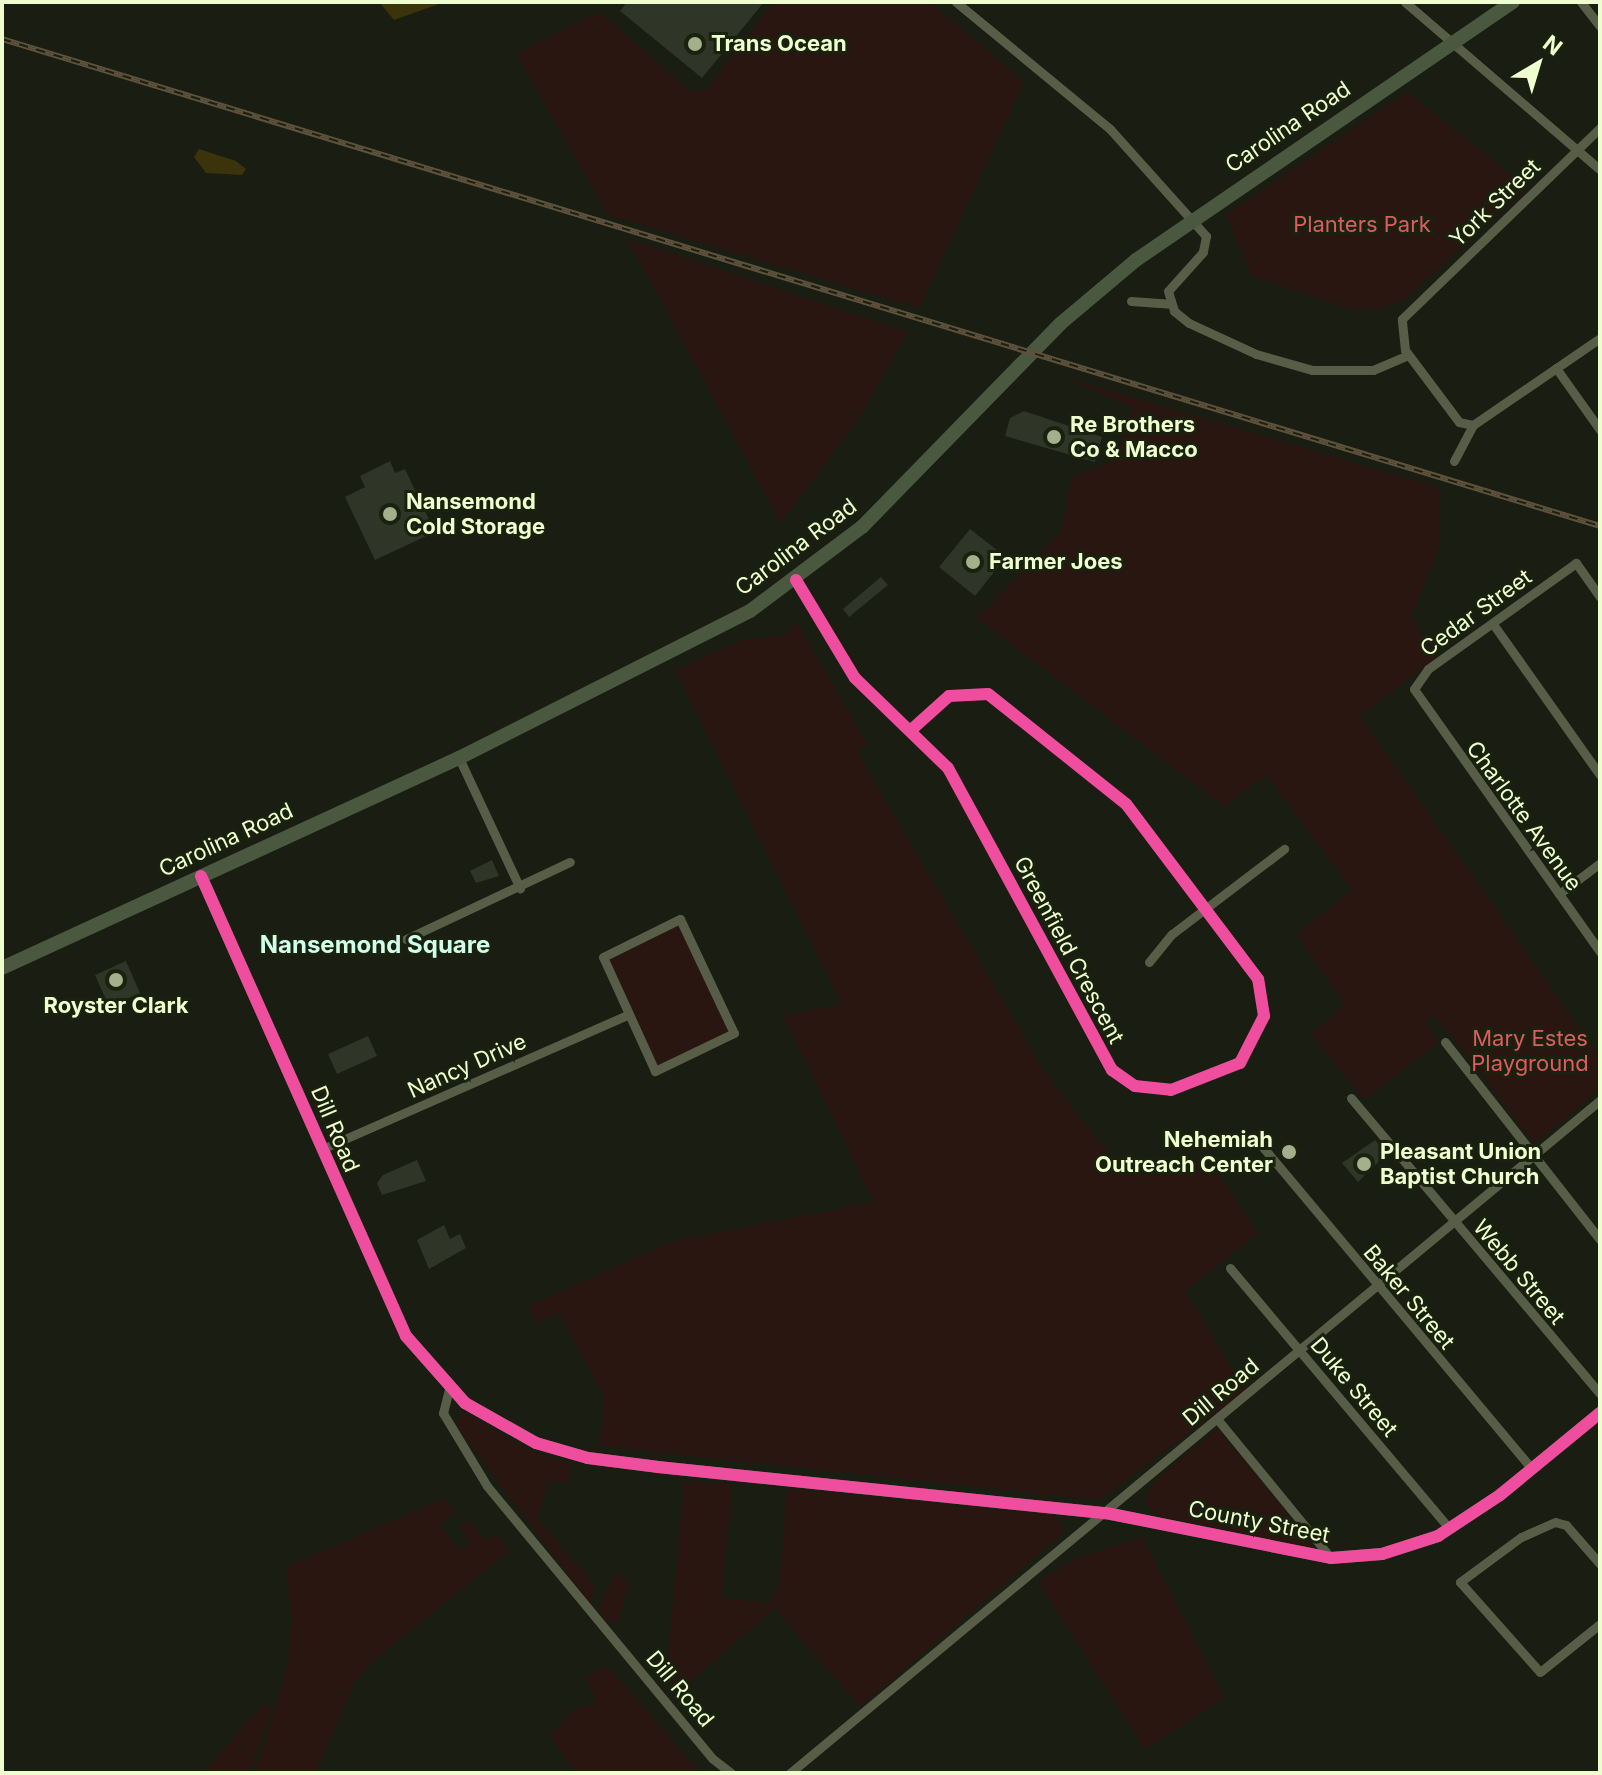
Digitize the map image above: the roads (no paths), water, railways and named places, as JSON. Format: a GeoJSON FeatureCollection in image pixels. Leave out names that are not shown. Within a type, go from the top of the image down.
{"type":"FeatureCollection","features":[{"type":"Feature","properties":{"kind":"main road","name":"Carolina Road"},"geometry":{"type":"LineString","coordinates":[[2,968],[459,758],[708,635],[796,580],[889,502],[1060,324],[1193,219],[1513,2]]}},
{"type":"Feature","properties":{"kind":"street"},"geometry":{"type":"LineString","coordinates":[[956,2],[1110,129],[1193,219],[1206,245],[1171,282],[1170,304]]}},
{"type":"Feature","properties":{"kind":"street"},"geometry":{"type":"LineString","coordinates":[[1405,2],[1580,147],[1600,170]]}},
{"type":"Feature","properties":{"kind":"street"},"geometry":{"type":"LineString","coordinates":[[1581,2],[1600,26]]}},
{"type":"Feature","properties":{"kind":"street","name":"York Street"},"geometry":{"type":"LineString","coordinates":[[1408,355],[1400,327],[1415,304],[1600,128]]}},
{"type":"Feature","properties":{"kind":"street"},"geometry":{"type":"LineString","coordinates":[[1131,301],[1170,304],[1212,337],[1291,366],[1363,371],[1408,355],[1459,422],[1473,425]]}},
{"type":"Feature","properties":{"kind":"street"},"geometry":{"type":"LineString","coordinates":[[1454,461],[1473,425],[1600,338]]}},
{"type":"Feature","properties":{"kind":"street"},"geometry":{"type":"LineString","coordinates":[[1556,368],[1600,430]]}},
{"type":"Feature","properties":{"kind":"street","name":"Cedar Street"},"geometry":{"type":"LineString","coordinates":[[1419,701],[1417,679],[1576,563],[1600,597]]}},
{"type":"Feature","properties":{"kind":"street","name":"Greenfield Crescent"},"geometry":{"type":"LineString","coordinates":[[796,580],[855,678],[954,775],[1104,1061],[1135,1086],[1171,1090],[1221,1075],[1255,1043],[1263,993],[1208,906],[1126,804],[998,699],[958,692],[910,731]]}},
{"type":"Feature","properties":{"kind":"street"},"geometry":{"type":"LineString","coordinates":[[1493,624],[1600,775]]}},
{"type":"Feature","properties":{"kind":"street","name":"Charlotte Avenue"},"geometry":{"type":"LineString","coordinates":[[1419,701],[1600,952]]}},
{"type":"Feature","properties":{"kind":"street"},"geometry":{"type":"LineString","coordinates":[[459,758],[520,888]]}},
{"type":"Feature","properties":{"kind":"street"},"geometry":{"type":"LineString","coordinates":[[1149,962],[1167,938],[1284,849]]}},
{"type":"Feature","properties":{"kind":"street"},"geometry":{"type":"LineString","coordinates":[[406,939],[570,862]]}},
{"type":"Feature","properties":{"kind":"street"},"geometry":{"type":"LineString","coordinates":[[1559,894],[1600,863]]}},
{"type":"Feature","properties":{"kind":"street","name":"Dill Road"},"geometry":{"type":"LineString","coordinates":[[201,876],[399,1323],[449,1389],[443,1413],[487,1486],[713,1759],[731,1773]]}},
{"type":"Feature","properties":{"kind":"street"},"geometry":{"type":"LineString","coordinates":[[676,919],[684,921],[734,1033],[655,1071],[627,1015],[603,957],[676,919]]}},
{"type":"Feature","properties":{"kind":"street","name":"Nancy Drive"},"geometry":{"type":"LineString","coordinates":[[322,1149],[627,1015]]}},
{"type":"Feature","properties":{"kind":"street"},"geometry":{"type":"LineString","coordinates":[[1445,1042],[1600,1240]]}},
{"type":"Feature","properties":{"kind":"street","name":"Webb Street"},"geometry":{"type":"LineString","coordinates":[[1351,1098],[1600,1394]]}},
{"type":"Feature","properties":{"kind":"street","name":"Dill Road"},"geometry":{"type":"LineString","coordinates":[[790,1773],[1455,1224],[1600,1100]]}},
{"type":"Feature","properties":{"kind":"street","name":"Baker Street"},"geometry":{"type":"LineString","coordinates":[[1262,1146],[1377,1288],[1532,1469]]}},
{"type":"Feature","properties":{"kind":"street","name":"Duke Street"},"geometry":{"type":"LineString","coordinates":[[1230,1268],[1450,1529]]}},
{"type":"Feature","properties":{"kind":"street","name":"County Street"},"geometry":{"type":"LineString","coordinates":[[449,1389],[512,1432],[588,1458],[1106,1513],[1331,1558],[1382,1554],[1450,1529],[1532,1469],[1600,1413]]}},
{"type":"Feature","properties":{"kind":"street"},"geometry":{"type":"LineString","coordinates":[[1218,1420],[1331,1558]]}},
{"type":"Feature","properties":{"kind":"street"},"geometry":{"type":"LineString","coordinates":[[1600,1564],[1566,1525],[1555,1522],[1521,1537],[1460,1582],[1540,1672],[1600,1624]]}},
{"type":"Feature","properties":{"kind":"railway"},"geometry":{"type":"LineString","coordinates":[[2,39],[1600,526]]}},
{"type":"Feature","properties":{"kind":"place","name":"Trans Ocean"},"geometry":{"type":"Point","coordinates":[695,44]}},
{"type":"Feature","properties":{"kind":"place","name":"Re Brothers Co & Macco"},"geometry":{"type":"Point","coordinates":[1054,437]}},
{"type":"Feature","properties":{"kind":"place","name":"Nansemond Cold Storage"},"geometry":{"type":"Point","coordinates":[390,514]}},
{"type":"Feature","properties":{"kind":"place","name":"Farmer Joes"},"geometry":{"type":"Point","coordinates":[973,562]}},
{"type":"Feature","properties":{"kind":"place","name":"Royster Clark"},"geometry":{"type":"Point","coordinates":[116,980]}},
{"type":"Feature","properties":{"kind":"place","name":"Nehemiah Outreach Center"},"geometry":{"type":"Point","coordinates":[1289,1152]}},
{"type":"Feature","properties":{"kind":"place","name":"Pleasant Union Baptist Church"},"geometry":{"type":"Point","coordinates":[1364,1164]}},
{"type":"Feature","properties":{"kind":"district","name":"Nansemond Square"},"geometry":{"type":"Point","coordinates":[375,945]}},
{"type":"Feature","properties":{"kind":"park label","name":"Planters Park"},"geometry":{"type":"Point","coordinates":[1362,225]}},
{"type":"Feature","properties":{"kind":"park label","name":"Mary Estes Playground"},"geometry":{"type":"Point","coordinates":[1530,1050]}}]}
